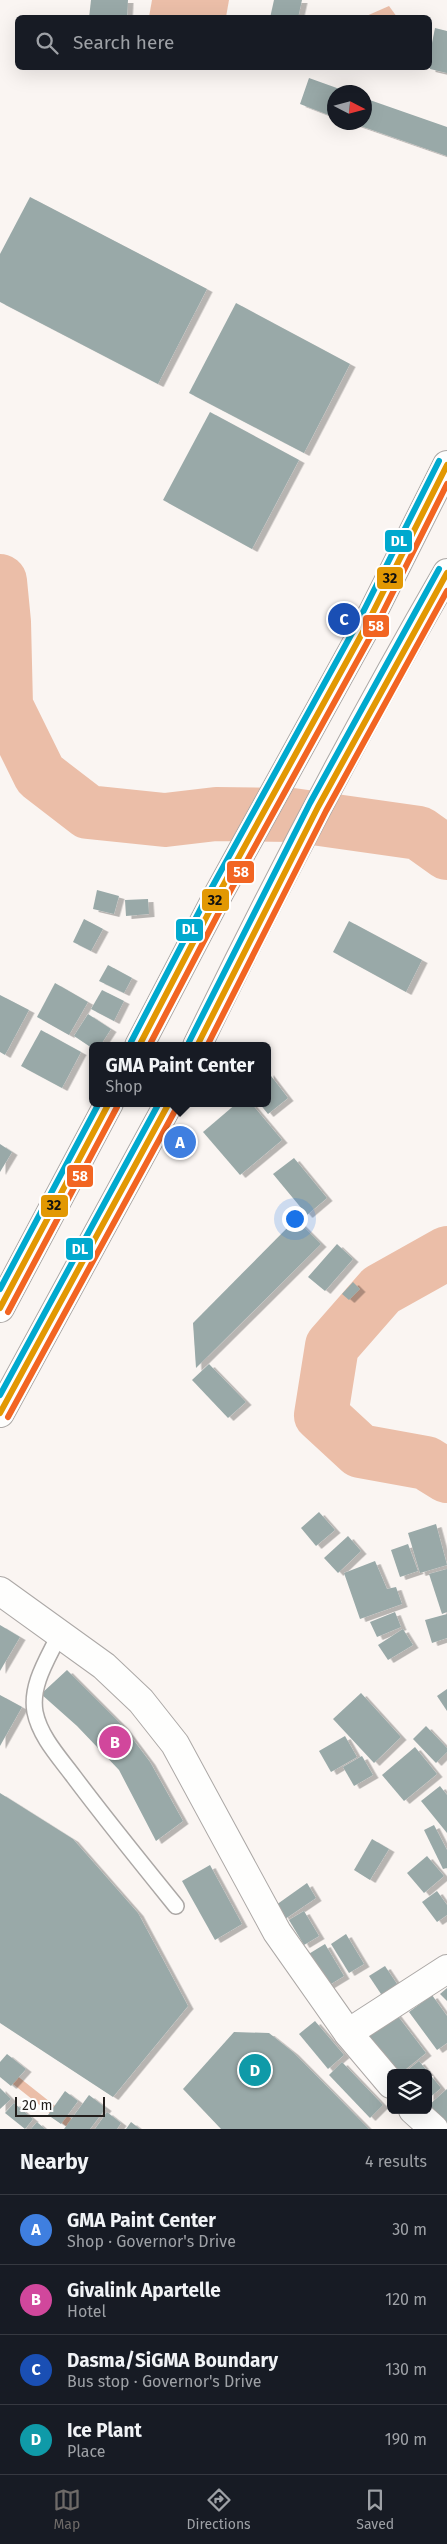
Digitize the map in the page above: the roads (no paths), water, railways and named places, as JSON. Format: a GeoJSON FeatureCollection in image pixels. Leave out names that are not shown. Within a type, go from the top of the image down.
{"type":"FeatureCollection","features":[{"type":"Feature","properties":{"kind":"main road"},"geometry":{"type":"LineString","coordinates":[[141,1042],[219,893],[364,630],[447,465]]}},
{"type":"Feature","properties":{"kind":"main road"},"geometry":{"type":"LineString","coordinates":[[199,1042],[260,916],[402,651],[447,573]]}},
{"type":"Feature","properties":{"kind":"main road"},"geometry":{"type":"LineString","coordinates":[[0,1308],[107,1107]]}},
{"type":"Feature","properties":{"kind":"main road"},"geometry":{"type":"LineString","coordinates":[[0,1413],[167,1107]]}},
{"type":"Feature","properties":{"kind":"main road"},"geometry":{"type":"LineString","coordinates":[[0,1591],[104,1666],[142,1701],[175,1744],[277,1932],[348,2033],[387,2079]]}},
{"type":"Feature","properties":{"kind":"main road"},"geometry":{"type":"LineString","coordinates":[[348,2033],[447,1969]]}},
{"type":"Feature","properties":{"kind":"main road"},"geometry":{"type":"LineString","coordinates":[[417,2114],[434,2129]]}},
{"type":"Feature","properties":{"kind":"lane"},"geometry":{"type":"LineString","coordinates":[[60,1633],[40,1676],[35,1696],[35,1712],[41,1729],[101,1812],[176,1906]]}},
{"type":"Feature","properties":{"kind":"waterway"},"geometry":{"type":"LineString","coordinates":[[0,581],[4,622],[6,706],[40,775],[88,812],[165,820],[216,814],[292,815],[419,833],[447,853]]}},
{"type":"Feature","properties":{"kind":"waterway"},"geometry":{"type":"LineString","coordinates":[[447,1253],[381,1290],[332,1346],[321,1415],[360,1451],[426,1463],[447,1476]]}},
{"type":"Feature","properties":{"kind":"waterway"},"geometry":{"type":"LineString","coordinates":[[0,2068],[77,2129]]}},
{"type":"Feature","properties":{"kind":"place","name":"Dasma/SiGMA Boundary"},"geometry":{"type":"Point","coordinates":[344,619]}},
{"type":"Feature","properties":{"kind":"place","name":"GMA Paint Center"},"geometry":{"type":"Point","coordinates":[180,1142]}},
{"type":"Feature","properties":{"kind":"place","name":"Givalink Apartelle"},"geometry":{"type":"Point","coordinates":[115,1742]}},
{"type":"Feature","properties":{"kind":"place","name":"Ice Plant"},"geometry":{"type":"Point","coordinates":[255,2070]}}]}
